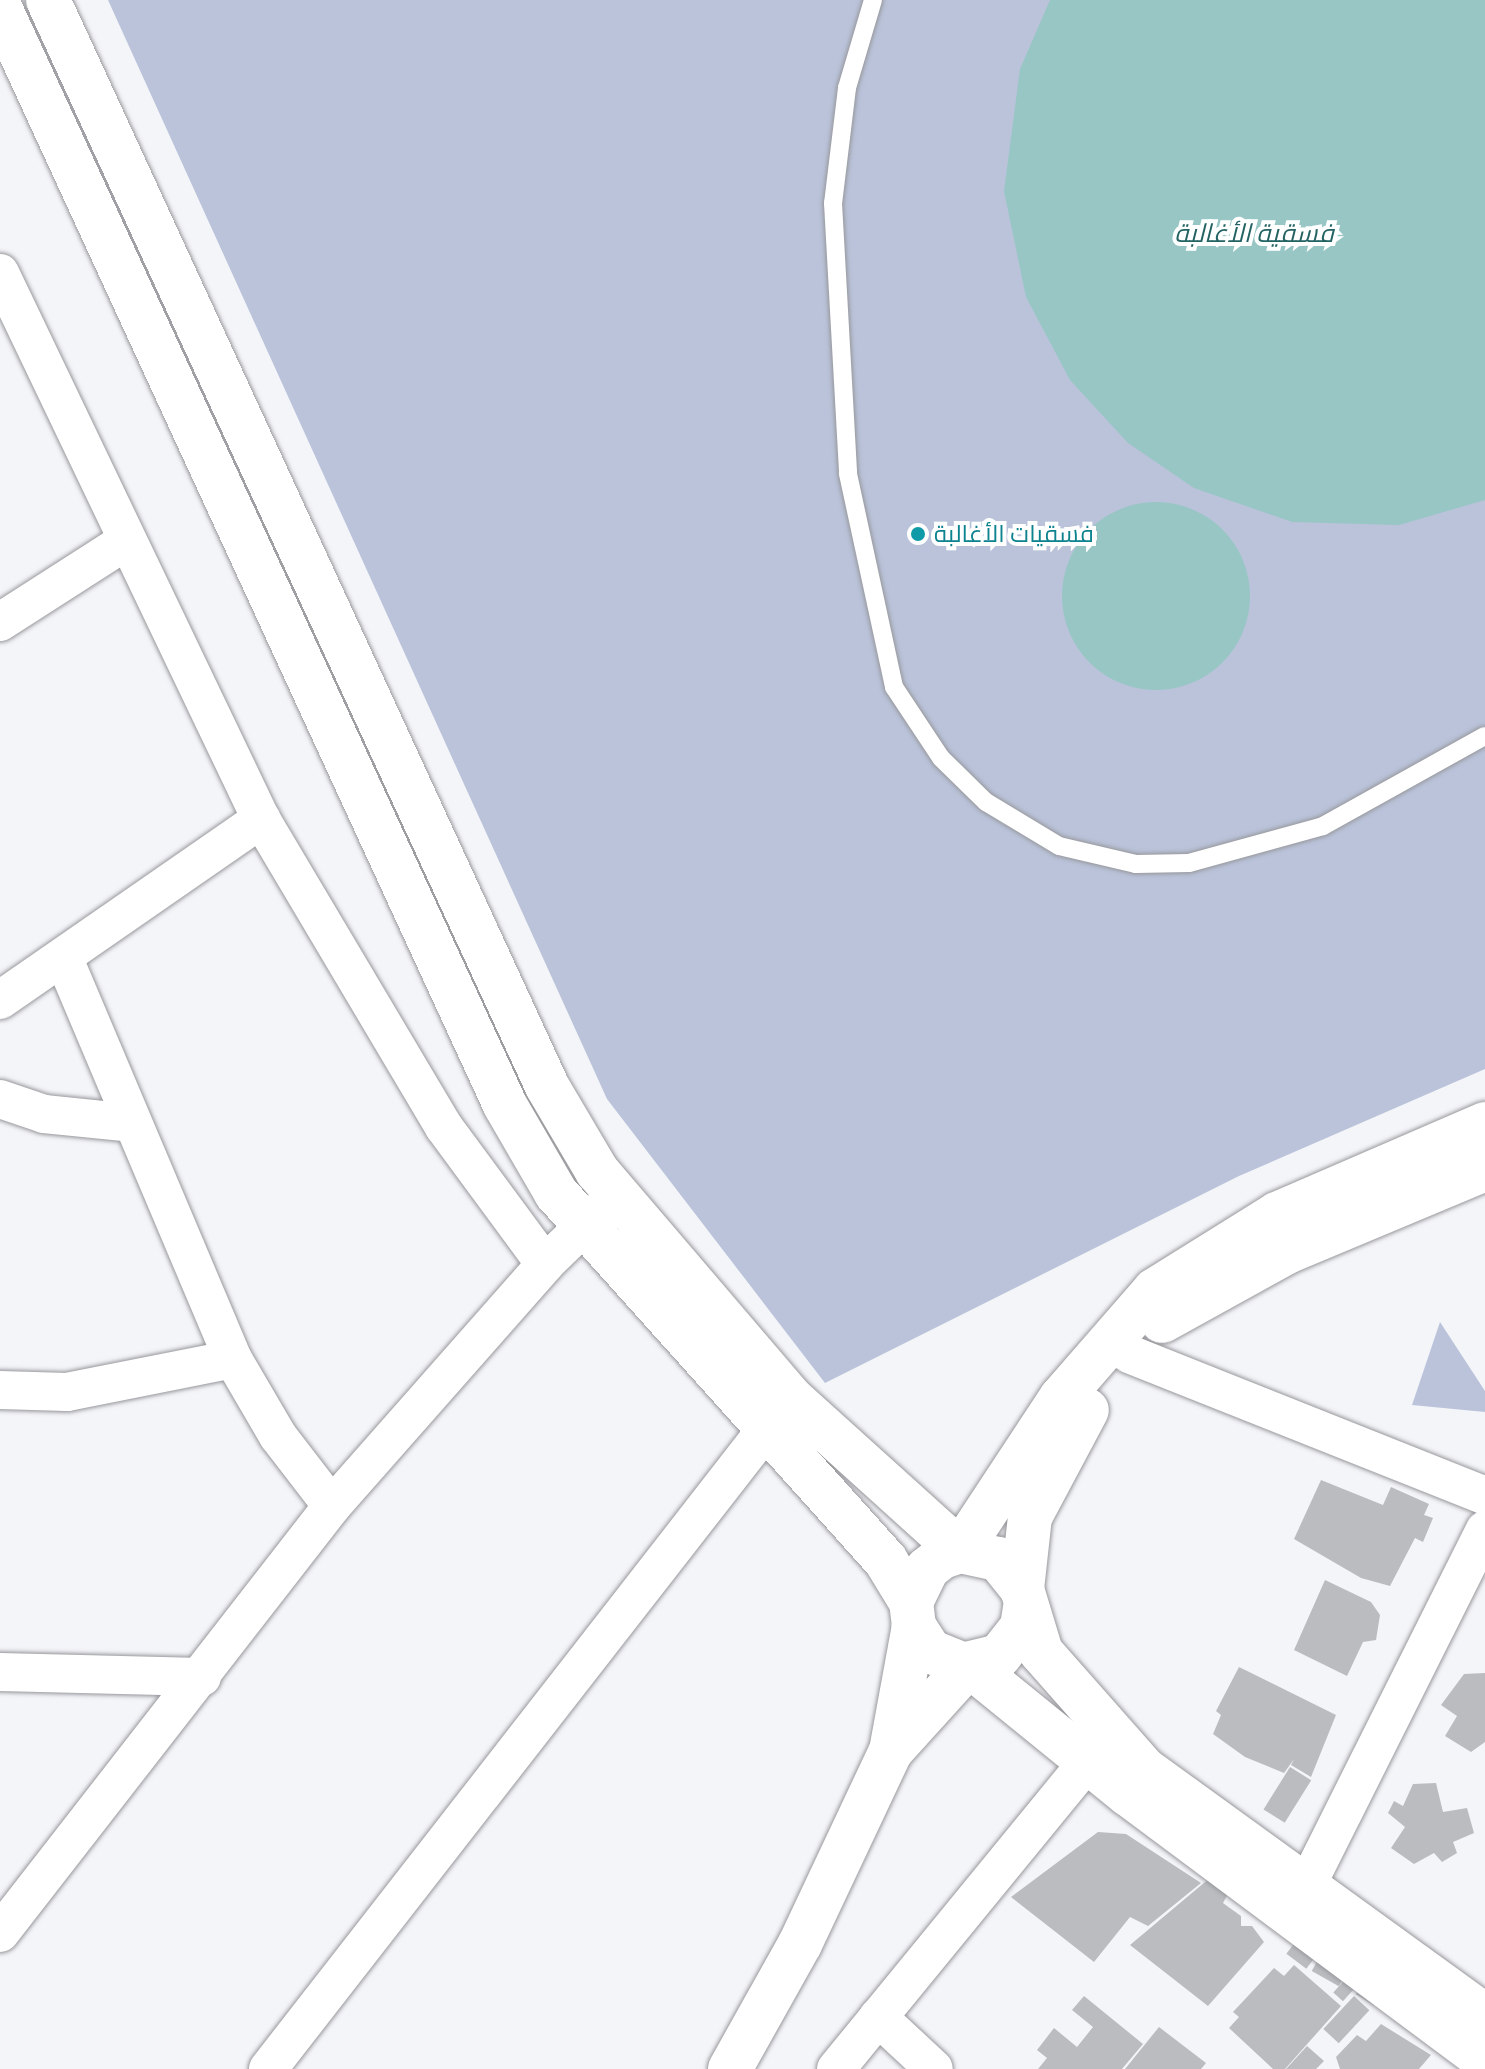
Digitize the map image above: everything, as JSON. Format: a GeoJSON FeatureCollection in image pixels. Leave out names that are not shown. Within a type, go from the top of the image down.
{"type":"FeatureCollection","features":[{"type":"Feature","properties":{"kind":"street"},"geometry":{"type":"LineString","coordinates":[[48,0],[547,1086],[618,1196],[792,1399],[960,1551],[998,1559],[1024,1598],[1041,1652],[1144,1769],[1308,1883],[1485,2016]]}},
{"type":"Feature","properties":{"kind":"street"},"geometry":{"type":"LineString","coordinates":[[0,8],[505,1105],[582,1223],[764,1432],[886,1561],[930,1651],[969,1665],[1088,1761],[1485,2060]]}},
{"type":"Feature","properties":{"kind":"street"},"geometry":{"type":"LineString","coordinates":[[2,281],[261,819],[444,1127],[545,1264]]}},
{"type":"Feature","properties":{"kind":"street"},"geometry":{"type":"LineString","coordinates":[[0,622],[126,541]]}},
{"type":"Feature","properties":{"kind":"street"},"geometry":{"type":"LineString","coordinates":[[0,1000],[64,959],[261,819]]}},
{"type":"Feature","properties":{"kind":"street"},"geometry":{"type":"LineString","coordinates":[[64,959],[233,1359],[278,1436],[332,1506]]}},
{"type":"Feature","properties":{"kind":"street"},"geometry":{"type":"LineString","coordinates":[[0,1099],[44,1114],[132,1123]]}},
{"type":"Feature","properties":{"kind":"street"},"geometry":{"type":"LineString","coordinates":[[730,2069],[800,1944],[891,1751],[912,1614],[927,1569],[960,1551],[1061,1398],[1155,1290],[1277,1214],[1485,1124]]}},
{"type":"Feature","properties":{"kind":"street"},"geometry":{"type":"LineString","coordinates":[[891,1751],[969,1665],[1012,1644],[1024,1598],[1030,1517],[1048,1476],[1129,1354],[1190,1300],[1237,1276],[1485,1169]]}},
{"type":"Feature","properties":{"kind":"street"},"geometry":{"type":"LineString","coordinates":[[0,1933],[332,1506],[582,1223],[618,1196]]}},
{"type":"Feature","properties":{"kind":"street"},"geometry":{"type":"LineString","coordinates":[[1129,1354],[1485,1496]]}},
{"type":"Feature","properties":{"kind":"street"},"geometry":{"type":"LineString","coordinates":[[0,1390],[67,1392],[233,1359]]}},
{"type":"Feature","properties":{"kind":"street"},"geometry":{"type":"LineString","coordinates":[[268,2069],[764,1432]]}},
{"type":"Feature","properties":{"kind":"street"},"geometry":{"type":"LineString","coordinates":[[1308,1883],[1485,1530]]}},
{"type":"Feature","properties":{"kind":"street"},"geometry":{"type":"LineString","coordinates":[[0,1672],[202,1677]]}},
{"type":"Feature","properties":{"kind":"street"},"geometry":{"type":"LineString","coordinates":[[836,2069],[1088,1761]]}},
{"type":"Feature","properties":{"kind":"street"},"geometry":{"type":"LineString","coordinates":[[878,2017],[934,2069]]}},
{"type":"Feature","properties":{"kind":"lane"},"geometry":{"type":"LineString","coordinates":[[873,0],[847,88],[833,203],[848,474],[894,687],[941,758],[986,802],[1059,846],[1136,864],[1189,863],[1323,826],[1485,736]]}},
{"type":"Feature","properties":{"kind":"shaded area","name":"فسقيات الأغالبة"},"geometry":{"type":"Polygon","coordinates":[[[108,0],[1485,0],[1485,1069],[1239,1176],[825,1383],[607,1099],[108,0]]]}},
{"type":"Feature","properties":{"kind":"shaded area"},"geometry":{"type":"Polygon","coordinates":[[[1440,1322],[1485,1391],[1485,1412],[1412,1405],[1440,1322]]]}},
{"type":"Feature","properties":{"kind":"water","name":"فسقية الأغالبة"},"geometry":{"type":"Polygon","coordinates":[[[1050,0],[1485,0],[1485,500],[1399,525],[1292,522],[1194,488],[1128,443],[1070,380],[1026,297],[1004,191],[1020,69],[1050,0]]]}},
{"type":"Feature","properties":{"kind":"water"},"geometry":{"type":"Polygon","coordinates":[[[1156,502],[1174,503],[1192,509],[1223,529],[1243,560],[1249,578],[1249,614],[1243,632],[1223,663],[1192,683],[1174,689],[1156,690],[1138,689],[1120,683],[1089,663],[1069,632],[1063,614],[1062,596],[1063,578],[1069,560],[1089,529],[1120,509],[1138,503],[1156,502]]]}},
{"type":"Feature","properties":{"kind":"building"},"geometry":{"type":"Polygon","coordinates":[[[1321,1480],[1383,1505],[1391,1487],[1429,1504],[1424,1515],[1433,1518],[1423,1542],[1415,1538],[1390,1586],[1361,1578],[1294,1539],[1321,1480]]]}},
{"type":"Feature","properties":{"kind":"building"},"geometry":{"type":"Polygon","coordinates":[[[1325,1580],[1371,1602],[1380,1615],[1376,1640],[1363,1642],[1347,1676],[1294,1650],[1325,1580]]]}},
{"type":"Feature","properties":{"kind":"building"},"geometry":{"type":"Polygon","coordinates":[[[1239,1667],[1336,1715],[1311,1777],[1291,1765],[1294,1759],[1284,1773],[1245,1757],[1213,1734],[1221,1715],[1216,1711],[1239,1667]]]}},
{"type":"Feature","properties":{"kind":"building"},"geometry":{"type":"Polygon","coordinates":[[[1485,1673],[1485,1742],[1471,1752],[1445,1736],[1457,1716],[1441,1705],[1464,1674],[1485,1673]]]}},
{"type":"Feature","properties":{"kind":"building"},"geometry":{"type":"Polygon","coordinates":[[[1290,1767],[1311,1780],[1285,1823],[1264,1809],[1290,1767]]]}},
{"type":"Feature","properties":{"kind":"building"},"geometry":{"type":"Polygon","coordinates":[[[1436,1783],[1443,1812],[1467,1808],[1474,1833],[1453,1842],[1457,1853],[1442,1862],[1434,1853],[1414,1864],[1391,1848],[1405,1827],[1388,1813],[1394,1801],[1403,1806],[1413,1784],[1436,1783]]]}},
{"type":"Feature","properties":{"kind":"building"},"geometry":{"type":"Polygon","coordinates":[[[1098,1832],[1126,1834],[1201,1883],[1148,1926],[1130,1917],[1094,1962],[1011,1897],[1098,1832]]]}},
{"type":"Feature","properties":{"kind":"building"},"geometry":{"type":"Polygon","coordinates":[[[1211,1877],[1229,1892],[1223,1903],[1241,1916],[1241,1926],[1252,1926],[1264,1942],[1208,2006],[1130,1945],[1211,1877]]]}},
{"type":"Feature","properties":{"kind":"building"},"geometry":{"type":"Polygon","coordinates":[[[1296,1941],[1316,1956],[1306,1969],[1286,1954],[1296,1941]]]}},
{"type":"Feature","properties":{"kind":"building"},"geometry":{"type":"Polygon","coordinates":[[[1319,1958],[1346,1973],[1339,1986],[1312,1971],[1319,1958]]]}},
{"type":"Feature","properties":{"kind":"building"},"geometry":{"type":"Polygon","coordinates":[[[1294,1965],[1341,2006],[1285,2069],[1273,2069],[1229,2028],[1239,2017],[1233,2012],[1274,1968],[1284,1976],[1294,1965]]]}},
{"type":"Feature","properties":{"kind":"building"},"geometry":{"type":"Polygon","coordinates":[[[1350,1974],[1360,1983],[1343,2001],[1333,1993],[1350,1974]]]}},
{"type":"Feature","properties":{"kind":"building"},"geometry":{"type":"Polygon","coordinates":[[[1362,1984],[1381,1996],[1374,2006],[1356,1994],[1362,1984]]]}},
{"type":"Feature","properties":{"kind":"building"},"geometry":{"type":"Polygon","coordinates":[[[1084,1996],[1143,2044],[1122,2069],[1038,2069],[1047,2058],[1037,2050],[1054,2028],[1077,2047],[1093,2027],[1072,2010],[1084,1996]]]}},
{"type":"Feature","properties":{"kind":"building"},"geometry":{"type":"Polygon","coordinates":[[[1354,1996],[1369,2010],[1339,2043],[1323,2029],[1354,1996]]]}},
{"type":"Feature","properties":{"kind":"building"},"geometry":{"type":"Polygon","coordinates":[[[1381,2024],[1431,2055],[1419,2069],[1340,2069],[1336,2057],[1357,2035],[1366,2041],[1381,2024]]]}},
{"type":"Feature","properties":{"kind":"building"},"geometry":{"type":"Polygon","coordinates":[[[1159,2027],[1206,2063],[1201,2069],[1125,2069],[1159,2027]]]}},
{"type":"Feature","properties":{"kind":"building"},"geometry":{"type":"Polygon","coordinates":[[[1307,2046],[1324,2061],[1316,2069],[1286,2069],[1307,2046]]]}},
{"type":"Feature","properties":{"kind":"place","name":"فسقيات الأغالبة"},"geometry":{"type":"Point","coordinates":[918,534]}}]}
